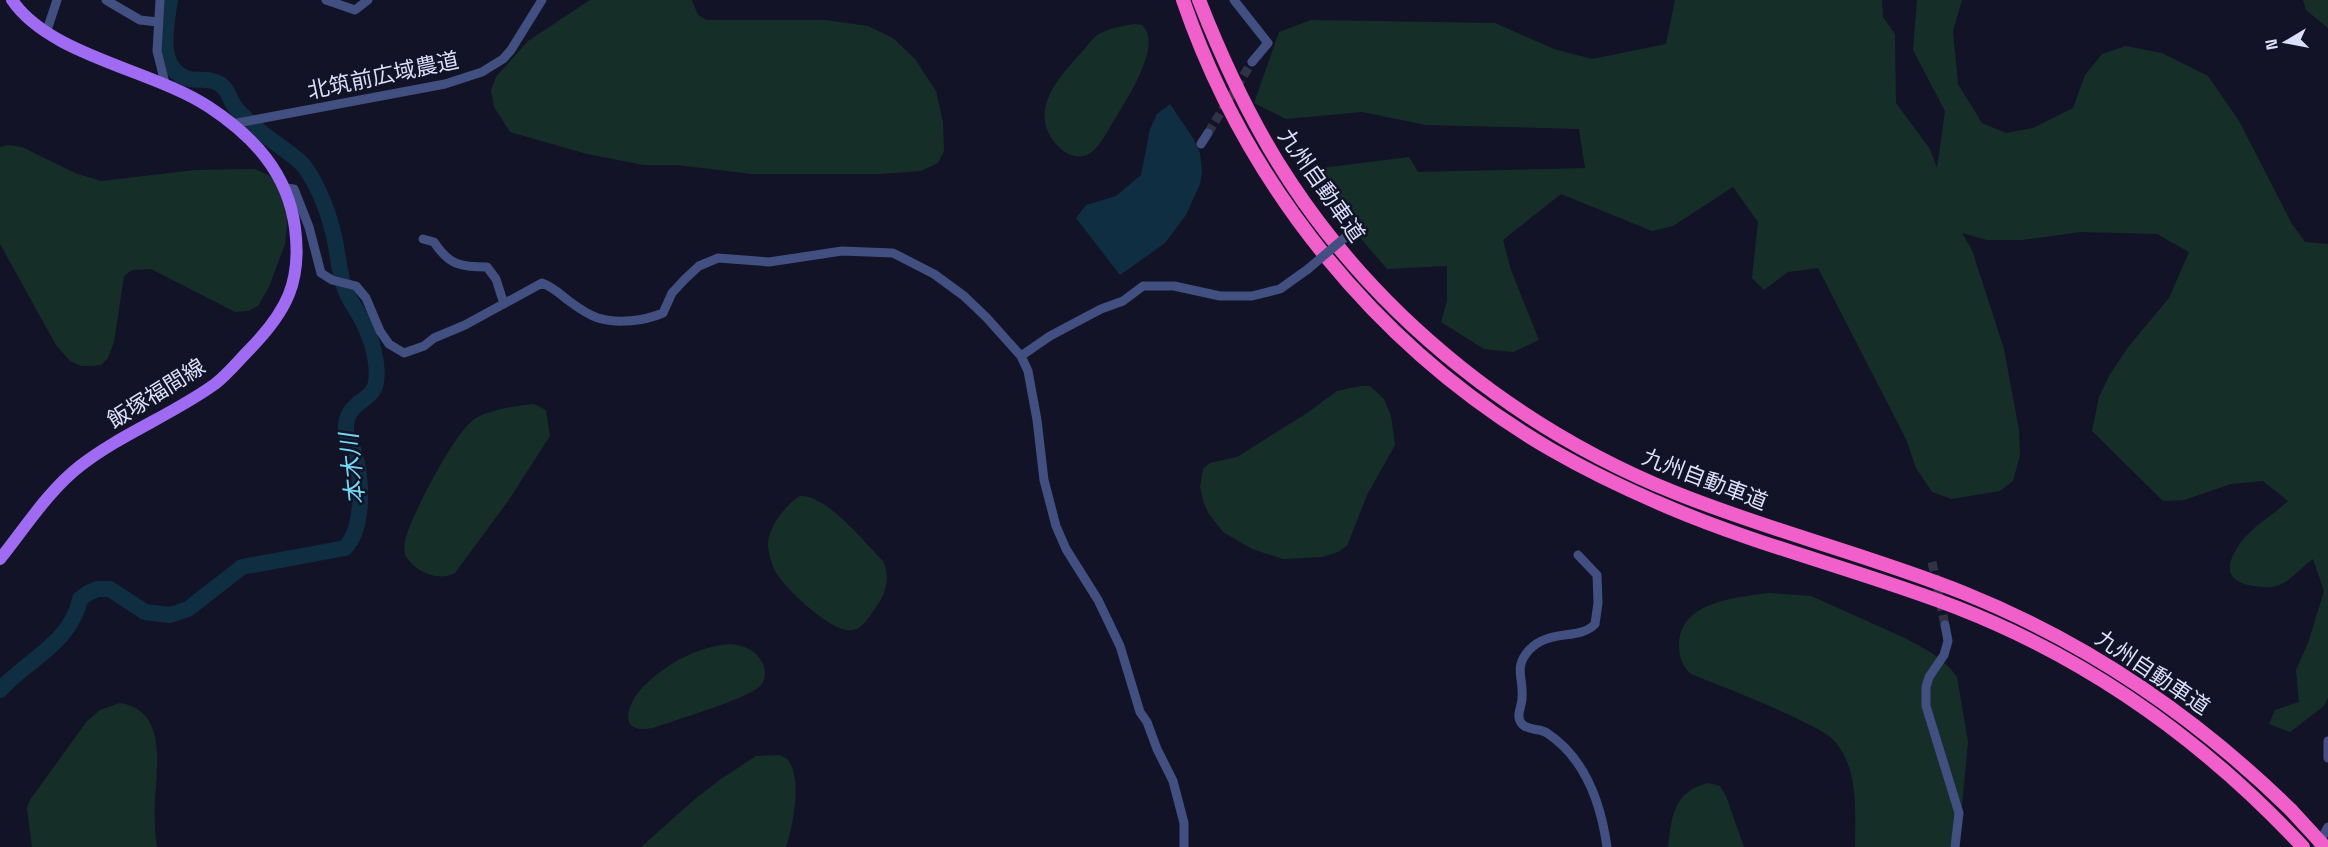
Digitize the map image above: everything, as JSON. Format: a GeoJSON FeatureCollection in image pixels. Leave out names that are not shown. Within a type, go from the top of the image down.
{"type":"FeatureCollection","features":[{"type":"Feature","properties":{"kind":"highway","name":"九州自動車道"},"geometry":{"type":"LineString","coordinates":[[1183,0],[1218,88],[1258,161],[1285,203],[1315,244],[1379,315],[1413,348],[1459,386],[1550,449],[1627,488],[1704,521],[1958,608],[2016,633],[2101,678],[2174,728],[2226,771],[2303,847]]}},
{"type":"Feature","properties":{"kind":"highway","name":"九州自動車道"},"geometry":{"type":"LineString","coordinates":[[1199,0],[1248,112],[1291,183],[1324,230],[1358,270],[1424,337],[1517,410],[1589,452],[1674,492],[1962,592],[2061,637],[2110,666],[2182,714],[2246,767],[2291,810],[2325,847]]}},
{"type":"Feature","properties":{"kind":"main road","name":"飯塚福間線"},"geometry":{"type":"LineString","coordinates":[[0,559],[51,496],[77,469],[105,449],[190,400],[216,382],[276,321],[293,289],[297,244],[285,188],[270,161],[232,124],[201,101],[165,83],[69,45],[46,33],[27,18],[12,0]]}},
{"type":"Feature","properties":{"kind":"street"},"geometry":{"type":"LineString","coordinates":[[46,33],[57,0]]}},
{"type":"Feature","properties":{"kind":"street"},"geometry":{"type":"LineString","coordinates":[[106,0],[124,4],[140,20],[158,22]]}},
{"type":"Feature","properties":{"kind":"street"},"geometry":{"type":"LineString","coordinates":[[160,0],[158,51],[165,83]]}},
{"type":"Feature","properties":{"kind":"street"},"geometry":{"type":"LineString","coordinates":[[326,0],[355,10],[368,0]]}},
{"type":"Feature","properties":{"kind":"street","name":"北筑前広域農道"},"geometry":{"type":"LineString","coordinates":[[232,124],[445,84],[482,72],[511,50],[542,0]]}},
{"type":"Feature","properties":{"kind":"street"},"geometry":{"type":"LineString","coordinates":[[1234,0],[1268,43],[1252,62]]}},
{"type":"Feature","properties":{"kind":"street"},"geometry":{"type":"LineString","coordinates":[[1201,144],[1208,133]]}},
{"type":"Feature","properties":{"kind":"street"},"geometry":{"type":"LineString","coordinates":[[285,188],[294,189],[301,203],[321,273],[332,280],[356,286],[366,298],[380,331],[389,344],[404,353],[424,346],[434,338],[465,325],[542,283],[552,287],[571,302],[598,318],[648,320],[663,314],[672,293],[699,266],[718,258],[769,262],[842,251],[893,253],[934,274],[964,296],[1021,357],[1028,371],[1043,472],[1056,526],[1066,549],[1098,600],[1120,646],[1140,712],[1147,722],[1173,781],[1184,822],[1184,847]]}},
{"type":"Feature","properties":{"kind":"street"},"geometry":{"type":"LineString","coordinates":[[1021,357],[1050,336],[1101,309],[1123,301],[1143,286],[1174,286],[1220,296],[1252,296],[1280,289],[1348,235]]}},
{"type":"Feature","properties":{"kind":"street"},"geometry":{"type":"LineString","coordinates":[[423,239],[434,242],[439,250],[456,264],[466,267],[487,267],[496,279],[504,303]]}},
{"type":"Feature","properties":{"kind":"street"},"geometry":{"type":"LineString","coordinates":[[1578,555],[1597,575],[1598,603],[1595,624],[1581,632],[1553,636],[1530,649],[1520,667],[1522,698],[1519,714],[1522,724],[1526,727],[1547,733],[1573,754],[1599,810],[1607,847]]}},
{"type":"Feature","properties":{"kind":"street"},"geometry":{"type":"LineString","coordinates":[[1945,625],[1948,641],[1944,655],[1929,677],[1926,687],[1926,706],[1959,813],[1955,847]]}},
{"type":"Feature","properties":{"kind":"street"},"geometry":{"type":"LineString","coordinates":[[2328,741],[2328,758]]}},
{"type":"Feature","properties":{"kind":"street"},"geometry":{"type":"LineString","coordinates":[[2316,847],[2328,826]]}},
{"type":"Feature","properties":{"kind":"green space"},"geometry":{"type":"Polygon","coordinates":[[[590,0],[692,0],[698,15],[707,20],[825,20],[868,26],[893,38],[915,59],[936,91],[943,122],[944,151],[938,163],[921,171],[880,174],[752,174],[677,165],[644,165],[587,154],[510,132],[494,107],[491,90],[496,77],[528,41],[590,0]]]}},
{"type":"Feature","properties":{"kind":"green space"},"geometry":{"type":"Polygon","coordinates":[[[1675,0],[1882,0],[1883,17],[1895,34],[1896,103],[1930,149],[1937,168],[1945,111],[1913,50],[1917,0],[1962,0],[1953,31],[1958,84],[1982,123],[2006,133],[2033,128],[2073,108],[2085,75],[2102,54],[2126,46],[2162,53],[2208,76],[2239,121],[2292,224],[2305,242],[2328,244],[2328,698],[2324,706],[2290,732],[2269,724],[2275,710],[2299,702],[2296,670],[2308,643],[2324,591],[2313,559],[2286,581],[2271,587],[2245,584],[2234,578],[2230,568],[2233,555],[2242,541],[2288,501],[2263,481],[2231,484],[2184,500],[2163,501],[2092,431],[2099,397],[2110,374],[2129,346],[2169,298],[2189,252],[2157,234],[2081,232],[2022,240],[1987,240],[1962,233],[1972,250],[2004,349],[2019,430],[2020,455],[2013,481],[2000,491],[1952,499],[1932,492],[1916,468],[1906,439],[1818,268],[1788,272],[1764,290],[1752,278],[1758,222],[1733,187],[1673,226],[1652,231],[1561,194],[1503,240],[1511,270],[1539,340],[1513,352],[1484,349],[1441,322],[1447,301],[1447,266],[1387,269],[1321,192],[1322,168],[1409,157],[1418,172],[1585,168],[1579,129],[1426,125],[1362,112],[1286,119],[1254,103],[1279,32],[1311,20],[1495,23],[1554,49],[1592,59],[1666,44],[1675,0]]]}},
{"type":"Feature","properties":{"kind":"green space"},"geometry":{"type":"Polygon","coordinates":[[[2303,0],[2328,0],[2328,28],[2306,10],[2303,0]]]}},
{"type":"Feature","properties":{"kind":"green space"},"geometry":{"type":"Polygon","coordinates":[[[1134,24],[1142,25],[1147,34],[1148,45],[1146,57],[1135,85],[1096,148],[1090,154],[1083,156],[1070,155],[1058,146],[1049,134],[1045,123],[1047,101],[1065,71],[1096,36],[1112,29],[1134,24]]]}},
{"type":"Feature","properties":{"kind":"green space"},"geometry":{"type":"Polygon","coordinates":[[[8,145],[22,147],[75,173],[101,181],[195,170],[255,169],[270,176],[286,193],[289,205],[285,244],[269,287],[258,306],[248,311],[235,312],[151,269],[132,270],[124,276],[114,342],[108,358],[101,365],[92,366],[81,366],[70,361],[56,345],[0,244],[0,147],[8,145]]]}},
{"type":"Feature","properties":{"kind":"green space"},"geometry":{"type":"Polygon","coordinates":[[[1370,386],[1384,399],[1391,416],[1395,445],[1367,495],[1347,546],[1338,552],[1322,557],[1283,559],[1252,549],[1223,532],[1204,504],[1200,487],[1203,469],[1210,463],[1237,457],[1307,413],[1337,391],[1370,386]]]}},
{"type":"Feature","properties":{"kind":"green space"},"geometry":{"type":"Polygon","coordinates":[[[534,404],[546,410],[550,436],[508,501],[455,573],[448,576],[434,576],[421,571],[405,555],[406,537],[426,492],[447,454],[468,425],[476,418],[504,408],[534,404]]]}},
{"type":"Feature","properties":{"kind":"green space"},"geometry":{"type":"Polygon","coordinates":[[[800,496],[810,497],[833,511],[883,561],[887,577],[884,594],[867,620],[857,629],[845,630],[822,618],[788,588],[775,571],[768,547],[770,533],[780,515],[800,496]]]}},
{"type":"Feature","properties":{"kind":"green space"},"geometry":{"type":"Polygon","coordinates":[[[1768,593],[1811,596],[1905,638],[1932,653],[1957,677],[1968,742],[1960,827],[1953,847],[1855,847],[1852,780],[1844,755],[1834,740],[1802,721],[1691,674],[1685,668],[1680,657],[1679,645],[1682,630],[1689,619],[1712,604],[1768,593]]]}},
{"type":"Feature","properties":{"kind":"green space"},"geometry":{"type":"Polygon","coordinates":[[[729,644],[749,649],[760,659],[765,672],[760,686],[728,702],[656,727],[643,729],[629,723],[628,716],[634,699],[655,676],[674,662],[695,652],[729,644]]]}},
{"type":"Feature","properties":{"kind":"green space"},"geometry":{"type":"Polygon","coordinates":[[[120,703],[134,707],[144,714],[154,735],[157,747],[155,832],[157,847],[32,847],[27,808],[30,800],[87,721],[100,710],[120,703]]]}},
{"type":"Feature","properties":{"kind":"green space"},"geometry":{"type":"Polygon","coordinates":[[[779,755],[787,759],[792,767],[796,789],[794,815],[786,847],[641,847],[721,779],[756,756],[779,755]]]}},
{"type":"Feature","properties":{"kind":"green space"},"geometry":{"type":"Polygon","coordinates":[[[1708,783],[1720,786],[1726,796],[1744,847],[1668,847],[1673,816],[1681,799],[1696,787],[1708,783]]]}},
{"type":"Feature","properties":{"kind":"water"},"geometry":{"type":"Polygon","coordinates":[[[1170,104],[1193,138],[1200,153],[1202,172],[1200,184],[1186,215],[1165,243],[1120,275],[1076,218],[1086,205],[1116,196],[1141,175],[1150,129],[1157,114],[1170,104]]]}},
{"type":"Feature","properties":{"kind":"waterway","name":"本木川"},"geometry":{"type":"LineString","coordinates":[[0,690],[58,639],[68,627],[80,599],[88,593],[98,589],[110,589],[145,612],[170,615],[188,609],[242,567],[345,548],[356,528],[360,502],[359,475],[354,452],[346,434],[347,421],[354,408],[373,390],[377,375],[368,333],[344,286],[327,212],[304,166],[244,117],[235,107],[223,86],[213,81],[189,79],[172,67],[167,57],[166,46],[170,0]]}},
{"type":"Feature","properties":{"kind":"tunnel"},"geometry":{"type":"LineString","coordinates":[[1208,133],[1252,62]]}},
{"type":"Feature","properties":{"kind":"tunnel"},"geometry":{"type":"LineString","coordinates":[[1932,562],[1945,625]]}}]}
